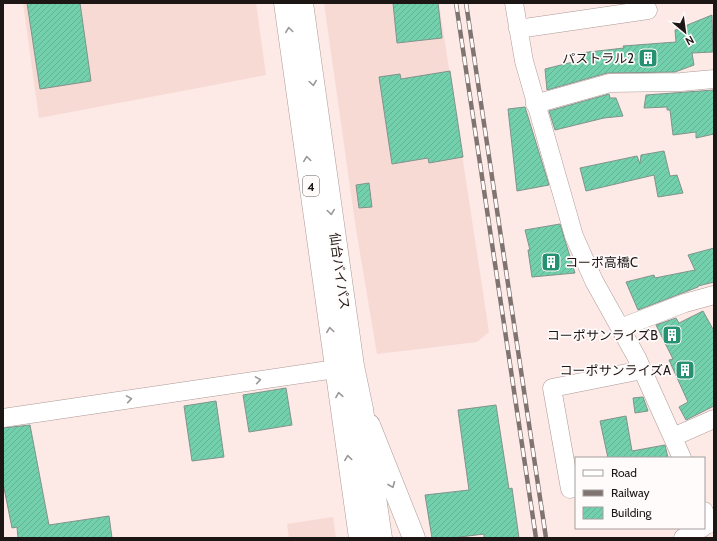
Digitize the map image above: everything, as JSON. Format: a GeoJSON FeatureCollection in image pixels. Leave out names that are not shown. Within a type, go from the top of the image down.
{"type":"FeatureCollection","features":[{"type":"Feature","properties":{"kind":"main road","name":"仙台バイパス"},"geometry":{"type":"LineString","coordinates":[[285,3],[344,367],[362,409],[381,538]]}},
{"type":"Feature","properties":{"kind":"main road","name":"仙台バイパス"},"geometry":{"type":"LineString","coordinates":[[302,3],[344,367],[360,538]]}},
{"type":"Feature","properties":{"kind":"main road"},"geometry":{"type":"LineString","coordinates":[[362,409],[414,538]]}},
{"type":"Feature","properties":{"kind":"street"},"geometry":{"type":"LineString","coordinates":[[514,3],[524,61],[535,104],[574,236],[594,281],[642,370],[682,457]]}},
{"type":"Feature","properties":{"kind":"street"},"geometry":{"type":"LineString","coordinates":[[518,29],[648,10]]}},
{"type":"Feature","properties":{"kind":"street"},"geometry":{"type":"LineString","coordinates":[[535,104],[610,83],[681,82],[714,79]]}},
{"type":"Feature","properties":{"kind":"street"},"geometry":{"type":"LineString","coordinates":[[620,328],[685,303],[714,295]]}},
{"type":"Feature","properties":{"kind":"street"},"geometry":{"type":"LineString","coordinates":[[3,418],[344,367]]}},
{"type":"Feature","properties":{"kind":"street"},"geometry":{"type":"LineString","coordinates":[[570,489],[552,388],[642,370]]}},
{"type":"Feature","properties":{"kind":"street"},"geometry":{"type":"LineString","coordinates":[[673,437],[714,419]]}},
{"type":"Feature","properties":{"kind":"street"},"geometry":{"type":"LineString","coordinates":[[683,538],[696,529]]}},
{"type":"Feature","properties":{"kind":"shaded area"},"geometry":{"type":"Polygon","coordinates":[[[23,3],[256,3],[266,75],[39,118],[23,3]]]}},
{"type":"Feature","properties":{"kind":"shaded area"},"geometry":{"type":"Polygon","coordinates":[[[324,3],[439,3],[489,332],[477,342],[377,354],[356,229],[324,3]]]}},
{"type":"Feature","properties":{"kind":"shaded area"},"geometry":{"type":"Polygon","coordinates":[[[333,517],[336,538],[289,538],[287,524],[333,517]]]}},
{"type":"Feature","properties":{"kind":"building"},"geometry":{"type":"Polygon","coordinates":[[[27,3],[80,3],[91,81],[40,89],[27,3]]]}},
{"type":"Feature","properties":{"kind":"building"},"geometry":{"type":"Polygon","coordinates":[[[393,3],[438,3],[442,38],[397,43],[393,3]]]}},
{"type":"Feature","properties":{"kind":"building"},"geometry":{"type":"Polygon","coordinates":[[[712,15],[713,52],[692,53],[694,65],[675,72],[607,73],[547,90],[545,69],[581,60],[580,53],[624,48],[623,46],[676,42],[675,30],[712,15]]]}},
{"type":"Feature","properties":{"kind":"building"},"geometry":{"type":"Polygon","coordinates":[[[450,71],[463,157],[429,163],[428,158],[392,164],[379,77],[400,74],[401,79],[450,71]]]}},
{"type":"Feature","properties":{"kind":"building"},"geometry":{"type":"Polygon","coordinates":[[[714,90],[714,134],[696,138],[696,132],[673,135],[670,110],[667,110],[667,107],[644,108],[646,95],[714,90]]]}},
{"type":"Feature","properties":{"kind":"building"},"geometry":{"type":"Polygon","coordinates":[[[609,94],[610,98],[616,98],[623,116],[604,118],[555,130],[549,111],[609,94]]]}},
{"type":"Feature","properties":{"kind":"building"},"geometry":{"type":"Polygon","coordinates":[[[525,107],[549,185],[517,191],[508,109],[525,107]]]}},
{"type":"Feature","properties":{"kind":"building"},"geometry":{"type":"Polygon","coordinates":[[[664,151],[670,176],[677,175],[683,193],[658,197],[654,175],[586,191],[580,168],[637,156],[640,164],[641,155],[664,151]]]}},
{"type":"Feature","properties":{"kind":"building"},"geometry":{"type":"Polygon","coordinates":[[[369,183],[372,207],[359,208],[356,185],[369,183]]]}},
{"type":"Feature","properties":{"kind":"building","name":"コーポ高橋C"},"geometry":{"type":"Polygon","coordinates":[[[560,224],[575,273],[532,277],[528,250],[530,250],[525,230],[560,224]]]}},
{"type":"Feature","properties":{"kind":"building"},"geometry":{"type":"Polygon","coordinates":[[[714,248],[714,282],[698,286],[638,310],[626,282],[654,275],[655,278],[695,270],[688,255],[714,248]]]}},
{"type":"Feature","properties":{"kind":"building"},"geometry":{"type":"Polygon","coordinates":[[[703,311],[714,331],[714,406],[686,420],[679,407],[688,402],[669,360],[673,359],[656,325],[676,318],[679,323],[703,311]]]}},
{"type":"Feature","properties":{"kind":"building"},"geometry":{"type":"Polygon","coordinates":[[[286,388],[292,425],[249,432],[243,395],[286,388]]]}},
{"type":"Feature","properties":{"kind":"building"},"geometry":{"type":"Polygon","coordinates":[[[643,397],[648,411],[635,413],[633,398],[643,397]]]}},
{"type":"Feature","properties":{"kind":"building"},"geometry":{"type":"Polygon","coordinates":[[[216,401],[224,457],[192,461],[184,406],[216,401]]]}},
{"type":"Feature","properties":{"kind":"building"},"geometry":{"type":"Polygon","coordinates":[[[496,405],[509,489],[512,488],[519,538],[484,538],[484,534],[452,538],[432,538],[425,495],[469,490],[458,410],[496,405]]]}},
{"type":"Feature","properties":{"kind":"building"},"geometry":{"type":"Polygon","coordinates":[[[626,416],[632,451],[665,445],[668,457],[608,457],[600,421],[626,416]]]}},
{"type":"Feature","properties":{"kind":"building"},"geometry":{"type":"Polygon","coordinates":[[[30,425],[49,525],[109,516],[112,538],[18,538],[17,527],[12,528],[3,483],[3,428],[30,425]]]}},
{"type":"Feature","properties":{"kind":"railway"},"geometry":{"type":"LineString","coordinates":[[456,3],[536,538]]}},
{"type":"Feature","properties":{"kind":"railway"},"geometry":{"type":"LineString","coordinates":[[466,3],[546,538]]}},
{"type":"Feature","properties":{"kind":"place","name":"パストラル2"},"geometry":{"type":"Point","coordinates":[648,58]}},
{"type":"Feature","properties":{"kind":"place","name":"コーポ高橋C"},"geometry":{"type":"Point","coordinates":[551,262]}},
{"type":"Feature","properties":{"kind":"place","name":"コーポサンライズB"},"geometry":{"type":"Point","coordinates":[672,335]}},
{"type":"Feature","properties":{"kind":"place","name":"コーポサンライズA"},"geometry":{"type":"Point","coordinates":[685,370]}}]}
